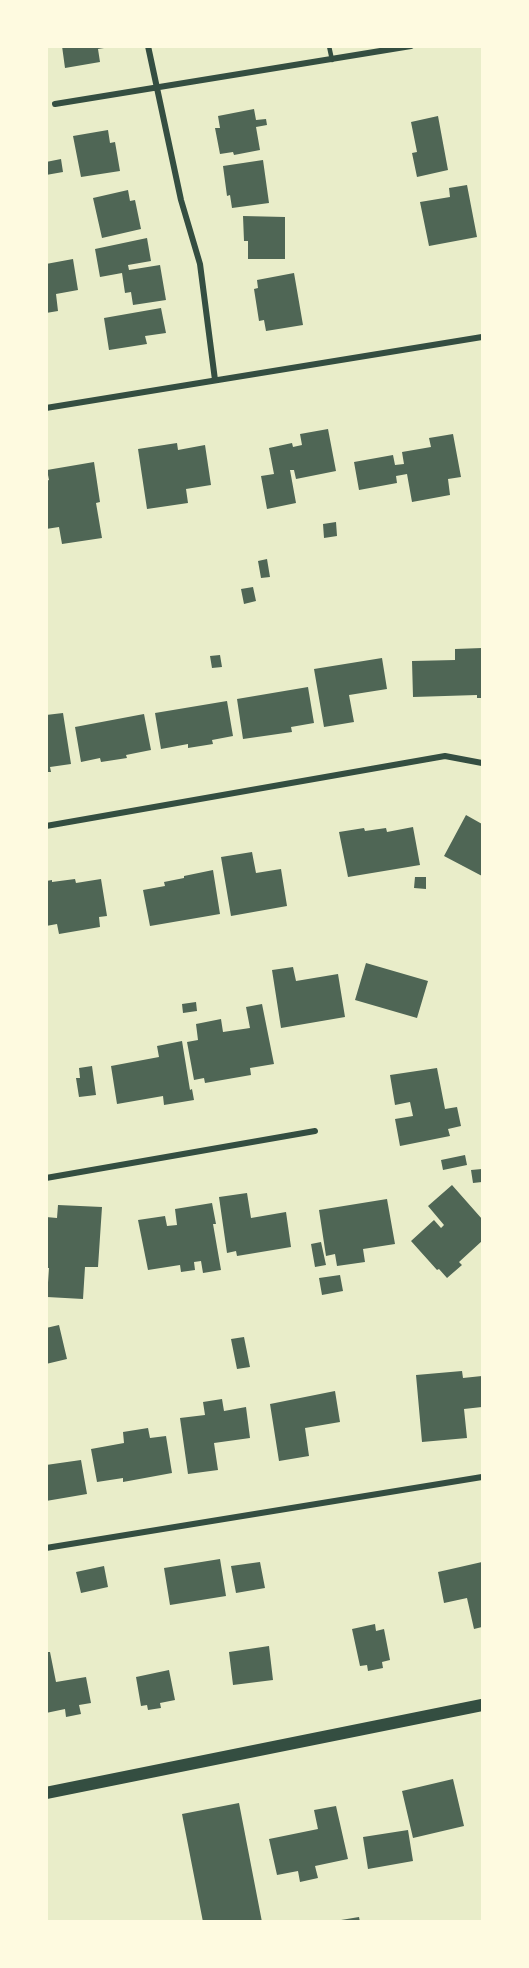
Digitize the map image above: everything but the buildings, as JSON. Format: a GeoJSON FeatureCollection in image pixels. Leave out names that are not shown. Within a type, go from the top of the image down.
{"type":"FeatureCollection","features":[{"type":"Feature","properties":{"kind":"main road"},"geometry":{"type":"LineString","coordinates":[[46,1793],[483,1706]]}},
{"type":"Feature","properties":{"kind":"street"},"geometry":{"type":"LineString","coordinates":[[148,46],[181,200],[200,264],[215,380]]}},
{"type":"Feature","properties":{"kind":"street"},"geometry":{"type":"LineString","coordinates":[[55,104],[411,46]]}},
{"type":"Feature","properties":{"kind":"street"},"geometry":{"type":"LineString","coordinates":[[46,408],[483,337]]}},
{"type":"Feature","properties":{"kind":"street"},"geometry":{"type":"LineString","coordinates":[[46,826],[445,756],[483,763]]}},
{"type":"Feature","properties":{"kind":"street"},"geometry":{"type":"LineString","coordinates":[[46,1178],[315,1131]]}},
{"type":"Feature","properties":{"kind":"street"},"geometry":{"type":"LineString","coordinates":[[46,1548],[483,1477]]}},
{"type":"Feature","properties":{"kind":"lane"},"geometry":{"type":"LineString","coordinates":[[329,46],[332,60]]}}]}
